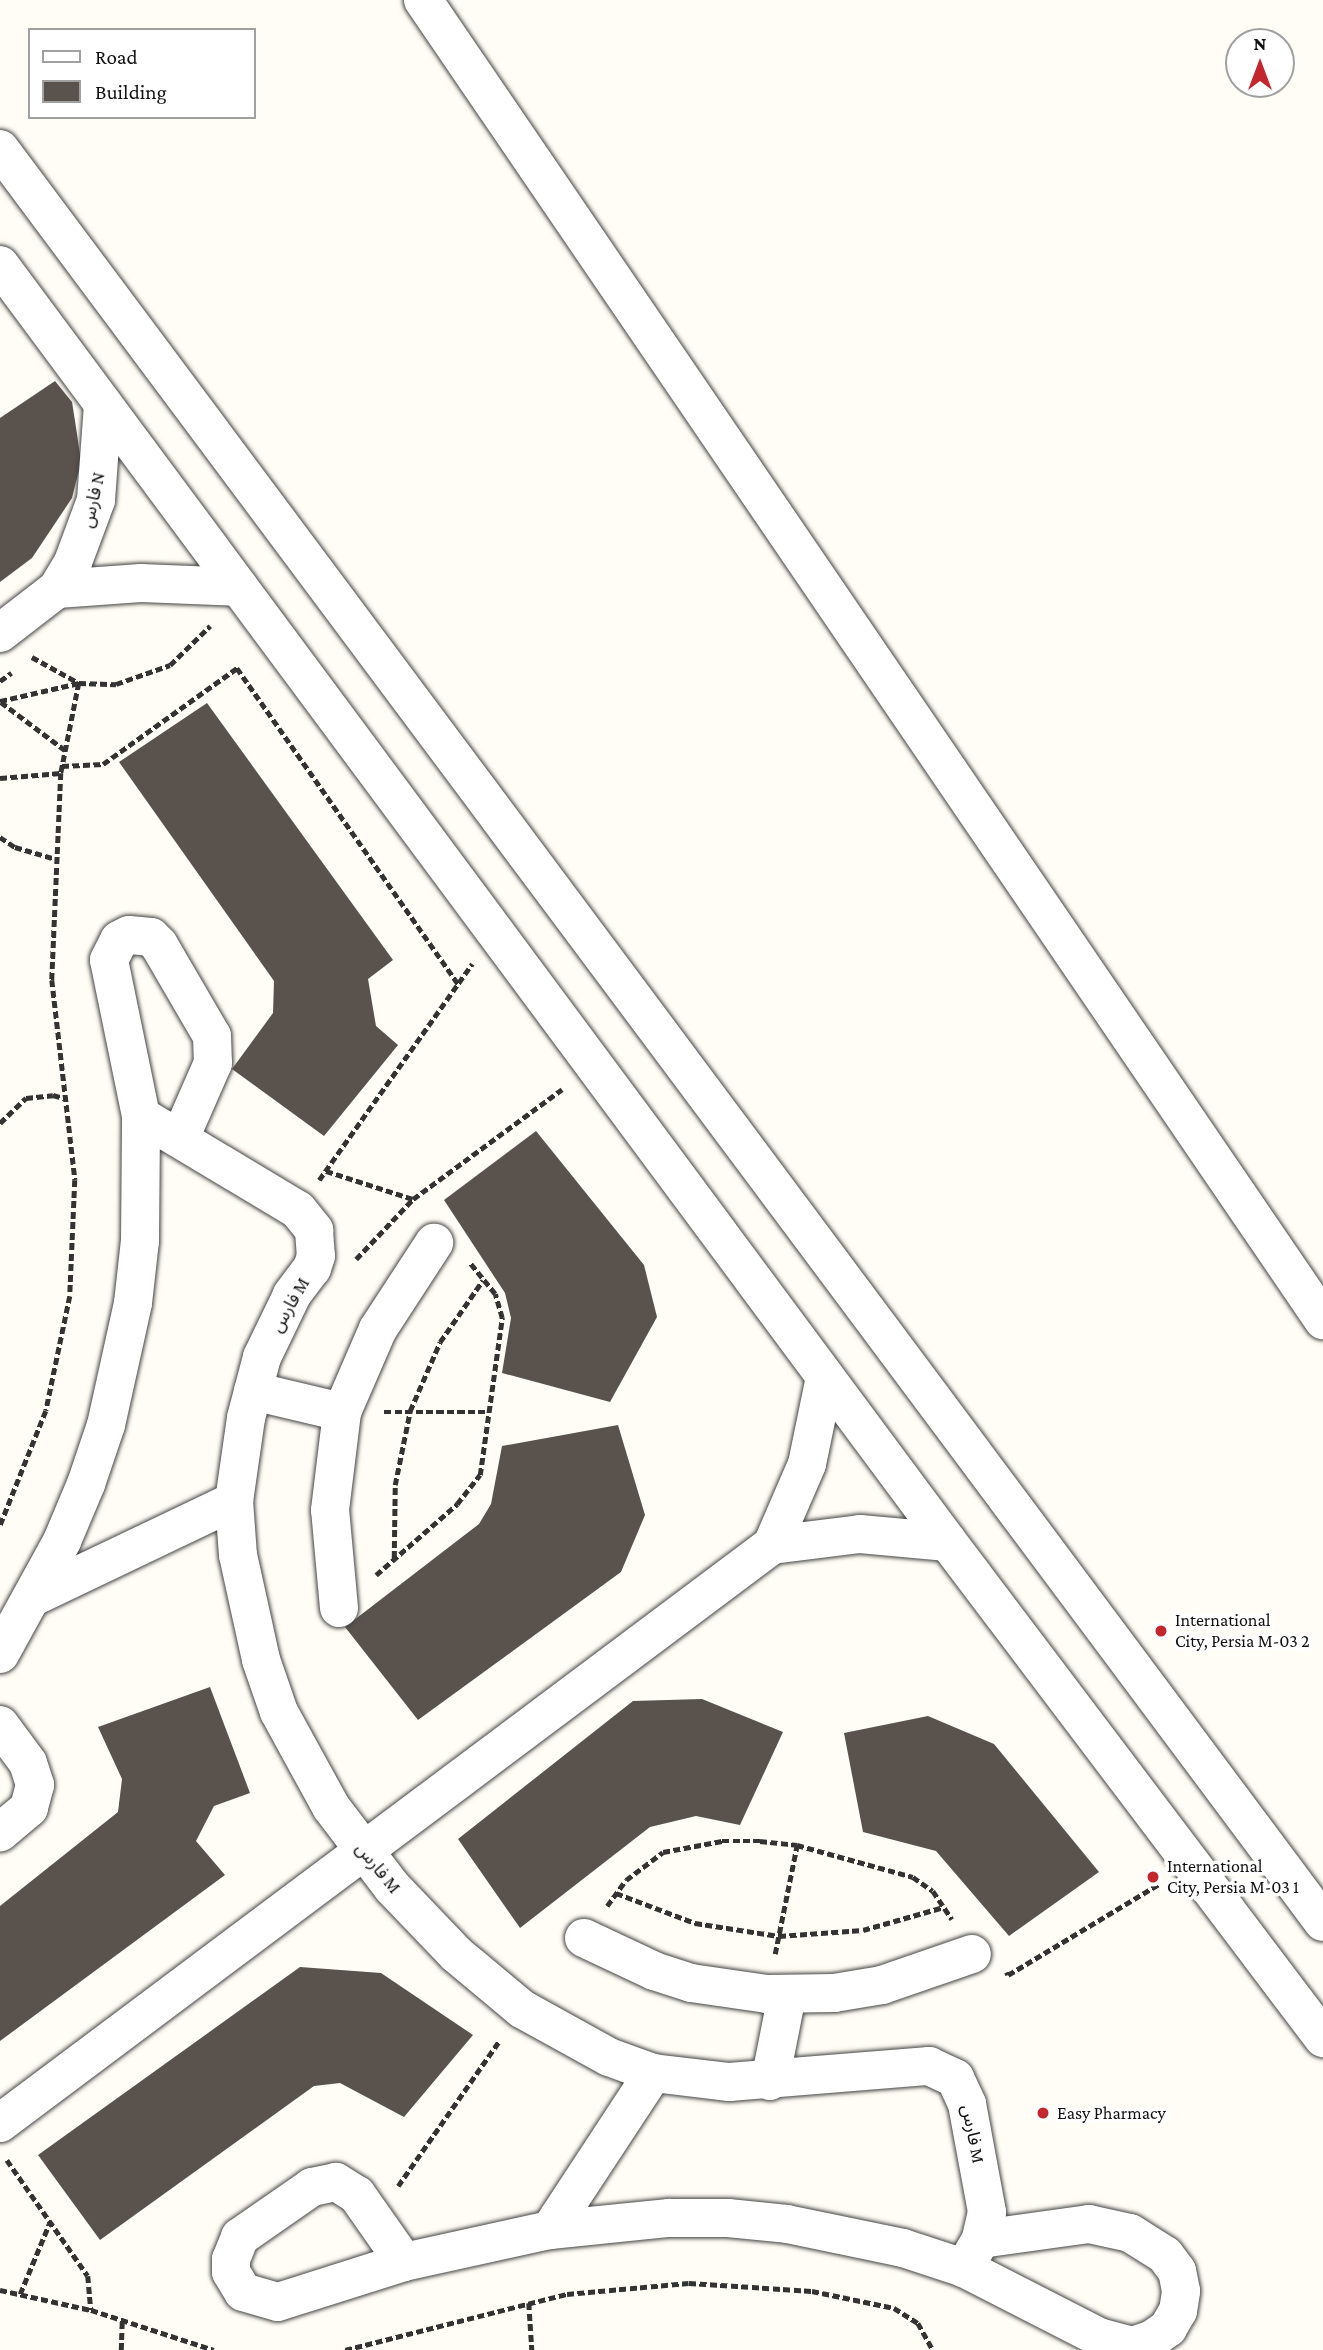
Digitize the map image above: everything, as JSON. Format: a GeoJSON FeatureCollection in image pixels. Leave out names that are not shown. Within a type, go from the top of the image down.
{"type":"FeatureCollection","features":[{"type":"Feature","properties":{"kind":"street"},"geometry":{"type":"LineString","coordinates":[[423,0],[1323,1320]]}},
{"type":"Feature","properties":{"kind":"street"},"geometry":{"type":"LineString","coordinates":[[0,149],[1323,1922]]}},
{"type":"Feature","properties":{"kind":"street"},"geometry":{"type":"LineString","coordinates":[[0,265],[103,404],[232,587],[495,932],[948,1542],[1323,2038]]}},
{"type":"Feature","properties":{"kind":"street","name":"فارس N"},"geometry":{"type":"LineString","coordinates":[[3,631],[57,589],[86,532],[96,500],[103,404]]}},
{"type":"Feature","properties":{"kind":"street"},"geometry":{"type":"LineString","coordinates":[[57,589],[141,583],[232,587]]}},
{"type":"Feature","properties":{"kind":"street"},"geometry":{"type":"LineString","coordinates":[[0,1654],[33,1597],[86,1484],[122,1364],[141,1241],[141,1116],[109,960],[119,940],[140,934],[159,945],[212,1036],[213,1063],[180,1138]]}},
{"type":"Feature","properties":{"kind":"street","name":"فارس M"},"geometry":{"type":"LineString","coordinates":[[141,1116],[298,1210],[314,1230],[316,1256],[312,1268],[276,1325],[253,1391],[234,1500],[247,1608],[279,1712],[310,1772],[363,1850],[423,1921],[522,2009],[567,2037],[653,2073],[770,2081],[929,2066],[956,2078],[967,2104],[985,2197],[973,2254]]}},
{"type":"Feature","properties":{"kind":"street"},"geometry":{"type":"LineString","coordinates":[[339,1608],[330,1510],[342,1412],[378,1329],[434,1243]]}},
{"type":"Feature","properties":{"kind":"street"},"geometry":{"type":"LineString","coordinates":[[772,1545],[807,1464],[825,1377]]}},
{"type":"Feature","properties":{"kind":"street"},"geometry":{"type":"LineString","coordinates":[[253,1391],[342,1412]]}},
{"type":"Feature","properties":{"kind":"street"},"geometry":{"type":"LineString","coordinates":[[33,1597],[234,1500]]}},
{"type":"Feature","properties":{"kind":"street"},"geometry":{"type":"LineString","coordinates":[[0,2123],[772,1545],[860,1534],[948,1542]]}},
{"type":"Feature","properties":{"kind":"street"},"geometry":{"type":"LineString","coordinates":[[0,1725],[28,1763],[35,1785],[29,1808],[0,1832]]}},
{"type":"Feature","properties":{"kind":"street"},"geometry":{"type":"LineString","coordinates":[[584,1938],[654,1971],[691,1983],[777,1995],[881,1985],[972,1954]]}},
{"type":"Feature","properties":{"kind":"street"},"geometry":{"type":"LineString","coordinates":[[770,2081],[777,1995]]}},
{"type":"Feature","properties":{"kind":"street"},"geometry":{"type":"LineString","coordinates":[[550,2230],[653,2073]]}},
{"type":"Feature","properties":{"kind":"street"},"geometry":{"type":"LineString","coordinates":[[404,2262],[348,2187],[324,2182],[240,2238],[233,2247],[231,2272],[243,2292],[278,2302],[404,2262],[550,2230],[669,2218],[787,2224],[973,2254],[1089,2224],[1130,2233],[1165,2255],[1177,2271],[1181,2291],[1178,2311],[1168,2328],[1151,2340],[1132,2346],[1099,2337],[973,2254]]}},
{"type":"Feature","properties":{"kind":"path"},"geometry":{"type":"LineString","coordinates":[[0,701],[79,683],[134,681],[170,665],[207,631],[232,587]]}},
{"type":"Feature","properties":{"kind":"path"},"geometry":{"type":"LineString","coordinates":[[3,631],[38,663],[79,683]]}},
{"type":"Feature","properties":{"kind":"path"},"geometry":{"type":"LineString","coordinates":[[62,766],[103,764],[237,668],[458,984]]}},
{"type":"Feature","properties":{"kind":"path"},"geometry":{"type":"LineString","coordinates":[[0,1526],[46,1411],[69,1296],[75,1180],[52,979],[61,774],[79,683]]}},
{"type":"Feature","properties":{"kind":"path"},"geometry":{"type":"LineString","coordinates":[[0,701],[65,750]]}},
{"type":"Feature","properties":{"kind":"path"},"geometry":{"type":"LineString","coordinates":[[0,778],[61,774]]}},
{"type":"Feature","properties":{"kind":"path"},"geometry":{"type":"LineString","coordinates":[[0,837],[15,847],[56,859]]}},
{"type":"Feature","properties":{"kind":"path"},"geometry":{"type":"LineString","coordinates":[[298,1210],[495,932]]}},
{"type":"Feature","properties":{"kind":"path"},"geometry":{"type":"LineString","coordinates":[[312,1268],[338,1283],[413,1199],[594,1066]]}},
{"type":"Feature","properties":{"kind":"path"},"geometry":{"type":"LineString","coordinates":[[0,1123],[26,1098],[53,1095],[66,1099]]}},
{"type":"Feature","properties":{"kind":"path"},"geometry":{"type":"LineString","coordinates":[[326,1171],[413,1199]]}},
{"type":"Feature","properties":{"kind":"path"},"geometry":{"type":"LineString","coordinates":[[339,1608],[457,1504],[480,1475],[502,1318],[495,1294],[443,1230],[434,1243]]}},
{"type":"Feature","properties":{"kind":"path"},"geometry":{"type":"LineString","coordinates":[[394,1559],[395,1485],[410,1411],[440,1342],[483,1280]]}},
{"type":"Feature","properties":{"kind":"path"},"geometry":{"type":"LineString","coordinates":[[342,1412],[488,1412]]}},
{"type":"Feature","properties":{"kind":"path"},"geometry":{"type":"LineString","coordinates":[[584,1938],[617,1893],[643,1864],[684,1845],[722,1841],[797,1845],[913,1877],[945,1907],[972,1954],[991,1945],[1008,1975],[1190,1865]]}},
{"type":"Feature","properties":{"kind":"path"},"geometry":{"type":"LineString","coordinates":[[777,1995],[779,1936],[797,1845]]}},
{"type":"Feature","properties":{"kind":"path"},"geometry":{"type":"LineString","coordinates":[[617,1893],[695,1923],[779,1936],[863,1930],[945,1907]]}},
{"type":"Feature","properties":{"kind":"path"},"geometry":{"type":"LineString","coordinates":[[374,2219],[522,2009]]}},
{"type":"Feature","properties":{"kind":"path"},"geometry":{"type":"LineString","coordinates":[[0,2151],[88,2276],[91,2310]]}},
{"type":"Feature","properties":{"kind":"path"},"geometry":{"type":"LineString","coordinates":[[20,2294],[50,2222]]}},
{"type":"Feature","properties":{"kind":"path"},"geometry":{"type":"LineString","coordinates":[[345,2350],[529,2304],[648,2284],[798,2289],[894,2308],[918,2323],[933,2350]]}},
{"type":"Feature","properties":{"kind":"path"},"geometry":{"type":"LineString","coordinates":[[0,2290],[91,2310],[214,2350]]}},
{"type":"Feature","properties":{"kind":"path"},"geometry":{"type":"LineString","coordinates":[[529,2304],[533,2350]]}},
{"type":"Feature","properties":{"kind":"path"},"geometry":{"type":"LineString","coordinates":[[121,2350],[122,2319]]}},
{"type":"Feature","properties":{"kind":"building"},"geometry":{"type":"Polygon","coordinates":[[[55,381],[72,402],[77,434],[81,462],[72,498],[32,558],[0,582],[0,418],[55,381]]]}},
{"type":"Feature","properties":{"kind":"building"},"geometry":{"type":"Polygon","coordinates":[[[207,703],[393,960],[368,979],[376,1026],[398,1045],[324,1136],[232,1069],[273,1013],[274,981],[119,762],[207,703]]]}},
{"type":"Feature","properties":{"kind":"building"},"geometry":{"type":"Polygon","coordinates":[[[536,1131],[644,1265],[657,1317],[610,1402],[502,1373],[511,1318],[505,1293],[444,1200],[536,1131]]]}},
{"type":"Feature","properties":{"kind":"building"},"geometry":{"type":"Polygon","coordinates":[[[618,1425],[645,1515],[621,1572],[418,1720],[345,1627],[479,1524],[491,1504],[502,1446],[618,1425]]]}},
{"type":"Feature","properties":{"kind":"building"},"geometry":{"type":"Polygon","coordinates":[[[210,1687],[250,1793],[214,1806],[196,1841],[225,1875],[0,2041],[0,1906],[118,1812],[122,1779],[98,1727],[210,1687]]]}},
{"type":"Feature","properties":{"kind":"building"},"geometry":{"type":"Polygon","coordinates":[[[702,1699],[783,1732],[740,1825],[696,1816],[650,1827],[520,1928],[458,1839],[633,1701],[702,1699]]]}},
{"type":"Feature","properties":{"kind":"building"},"geometry":{"type":"Polygon","coordinates":[[[928,1716],[994,1744],[1099,1872],[1009,1936],[936,1851],[863,1832],[844,1733],[928,1716]]]}},
{"type":"Feature","properties":{"kind":"building"},"geometry":{"type":"Polygon","coordinates":[[[300,1967],[381,1973],[473,2035],[404,2117],[340,2083],[314,2086],[100,2240],[38,2155],[300,1967]]]}},
{"type":"Feature","properties":{"kind":"place","name":"International City, Persia M-03 2"},"geometry":{"type":"Point","coordinates":[1161,1631]}},
{"type":"Feature","properties":{"kind":"place","name":"International City, Persia M-03 1"},"geometry":{"type":"Point","coordinates":[1153,1877]}},
{"type":"Feature","properties":{"kind":"place","name":"Easy Pharmacy"},"geometry":{"type":"Point","coordinates":[1043,2113]}}]}
